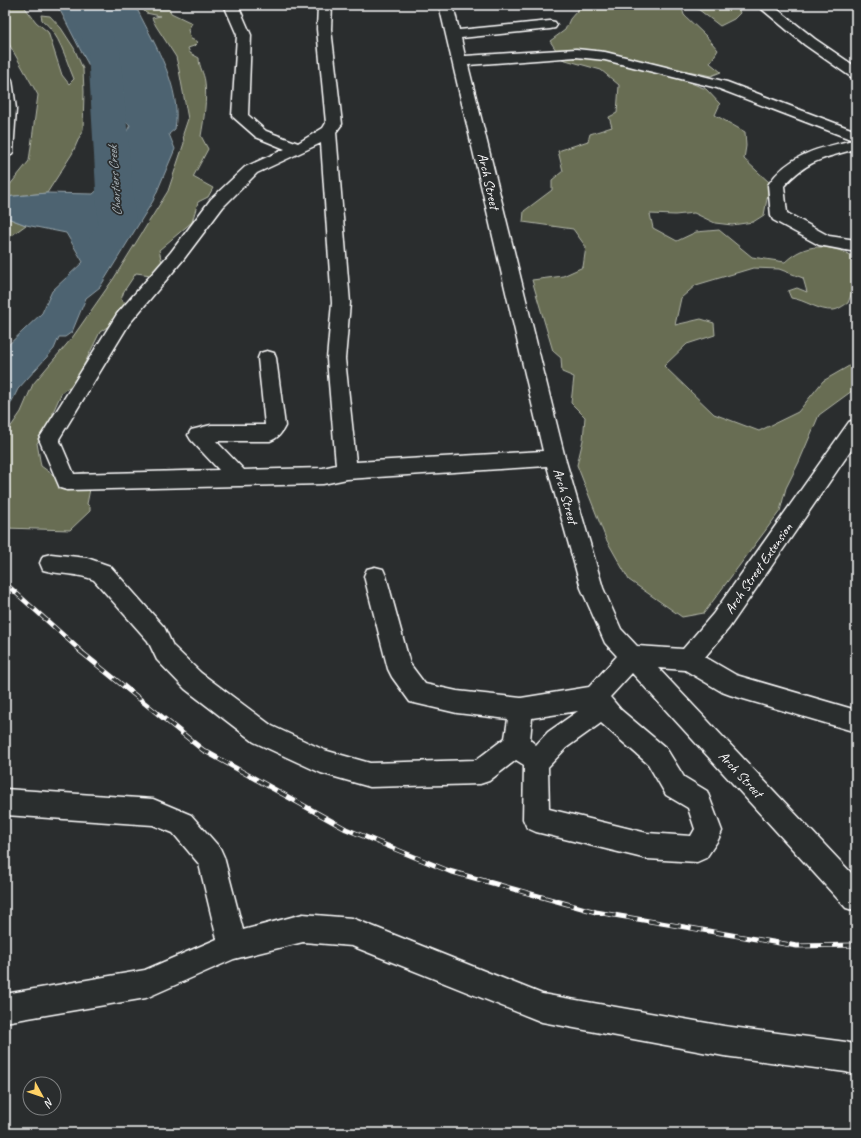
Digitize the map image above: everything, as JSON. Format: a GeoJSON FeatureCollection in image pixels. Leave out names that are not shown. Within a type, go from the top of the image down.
{"type":"FeatureCollection","features":[{"type":"Feature","properties":{"kind":"street"},"geometry":{"type":"LineString","coordinates":[[231,5],[244,34],[240,116],[261,134],[298,148]]}},
{"type":"Feature","properties":{"kind":"street"},"geometry":{"type":"LineString","coordinates":[[325,5],[324,29],[334,124],[328,131],[310,143],[251,170],[217,203],[177,256],[123,319],[49,439],[67,482],[323,476],[347,471],[555,458]]}},
{"type":"Feature","properties":{"kind":"street","name":"Arch Street"},"geometry":{"type":"LineString","coordinates":[[446,5],[555,458],[592,588],[613,636],[856,898]]}},
{"type":"Feature","properties":{"kind":"street"},"geometry":{"type":"LineString","coordinates":[[764,5],[810,42],[856,74]]}},
{"type":"Feature","properties":{"kind":"street"},"geometry":{"type":"LineString","coordinates":[[454,34],[550,25]]}},
{"type":"Feature","properties":{"kind":"street"},"geometry":{"type":"LineString","coordinates":[[460,61],[576,53],[605,56],[722,85],[856,136]]}},
{"type":"Feature","properties":{"kind":"street"},"geometry":{"type":"LineString","coordinates":[[5,80],[8,109],[5,152]]}},
{"type":"Feature","properties":{"kind":"street"},"geometry":{"type":"LineString","coordinates":[[328,131],[341,303],[336,360],[347,471]]}},
{"type":"Feature","properties":{"kind":"street"},"geometry":{"type":"LineString","coordinates":[[856,144],[809,157],[790,169],[776,186],[779,216],[825,241],[856,246]]}},
{"type":"Feature","properties":{"kind":"street"},"geometry":{"type":"LineString","coordinates":[[239,478],[198,434],[270,433],[275,426],[267,358]]}},
{"type":"Feature","properties":{"kind":"street","name":"Arch Street Extension"},"geometry":{"type":"LineString","coordinates":[[688,660],[721,621],[856,427]]}},
{"type":"Feature","properties":{"kind":"street"},"geometry":{"type":"LineString","coordinates":[[51,563],[88,567],[102,573],[156,634],[165,653],[193,681],[263,734],[321,762],[370,775],[480,772],[517,744],[521,709]]}},
{"type":"Feature","properties":{"kind":"street"},"geometry":{"type":"LineString","coordinates":[[375,576],[400,670],[418,694],[457,702],[521,709],[599,702]]}},
{"type":"Feature","properties":{"kind":"street"},"geometry":{"type":"LineString","coordinates":[[599,702],[612,718],[657,756],[675,786],[698,800],[710,832],[697,849],[647,846],[536,819],[536,763],[557,740],[599,702],[632,656],[688,660],[730,684],[856,722]]}},
{"type":"Feature","properties":{"kind":"street"},"geometry":{"type":"LineString","coordinates":[[517,744],[536,763]]}},
{"type":"Feature","properties":{"kind":"street"},"geometry":{"type":"LineString","coordinates":[[5,802],[153,812],[182,824],[210,857],[233,946]]}},
{"type":"Feature","properties":{"kind":"street"},"geometry":{"type":"LineString","coordinates":[[5,1008],[146,984],[233,946],[303,928],[352,932],[542,1008],[724,1041],[846,1057],[856,1060]]}},
{"type":"Feature","properties":{"kind":"green space"},"geometry":{"type":"Polygon","coordinates":[[[5,5],[23,5],[36,22],[48,32],[62,75],[69,84],[74,79],[65,55],[58,39],[42,20],[41,15],[50,16],[61,28],[74,48],[83,69],[83,129],[72,154],[47,193],[5,197],[5,191],[29,161],[38,95],[5,37],[5,5]]]}},
{"type":"Feature","properties":{"kind":"green space"},"geometry":{"type":"Polygon","coordinates":[[[139,5],[168,5],[171,13],[192,23],[188,30],[191,39],[198,42],[194,46],[188,48],[190,53],[199,58],[206,89],[201,136],[208,149],[193,177],[213,188],[208,197],[198,202],[192,222],[159,250],[163,267],[151,275],[136,273],[124,291],[121,300],[128,304],[113,323],[100,332],[75,383],[62,392],[53,412],[53,424],[37,443],[41,466],[56,477],[85,472],[90,489],[87,504],[90,507],[90,511],[70,530],[5,528],[5,435],[21,412],[33,384],[72,338],[114,278],[168,191],[184,143],[183,134],[188,119],[176,57],[152,18],[160,16],[146,13],[139,5]]]}},
{"type":"Feature","properties":{"kind":"green space"},"geometry":{"type":"Polygon","coordinates":[[[582,5],[737,5],[740,13],[734,19],[720,26],[694,6],[682,8],[684,15],[718,50],[710,63],[721,72],[711,76],[677,70],[681,79],[706,89],[720,104],[715,115],[745,132],[746,146],[744,159],[770,183],[764,215],[753,222],[732,225],[715,223],[694,213],[675,215],[650,214],[653,228],[677,241],[696,232],[719,230],[752,257],[785,262],[801,251],[809,248],[826,247],[853,256],[855,262],[855,280],[848,303],[835,310],[822,309],[791,298],[788,291],[797,288],[807,292],[803,278],[779,269],[753,268],[696,285],[681,298],[675,325],[701,319],[714,323],[715,335],[687,344],[664,366],[714,414],[759,431],[798,412],[823,381],[856,362],[856,388],[819,415],[786,488],[780,511],[704,613],[682,617],[629,580],[606,539],[577,465],[583,440],[585,417],[571,403],[574,377],[562,372],[561,358],[553,351],[532,280],[563,276],[583,267],[586,247],[573,229],[523,222],[524,211],[552,190],[552,180],[563,171],[558,151],[588,141],[590,134],[612,127],[609,117],[617,113],[619,85],[601,70],[562,59],[550,41],[565,30],[570,19],[582,5]]]}},
{"type":"Feature","properties":{"kind":"green space"},"geometry":{"type":"Polygon","coordinates":[[[5,217],[26,225],[8,238],[5,242],[5,217]]]}},
{"type":"Feature","properties":{"kind":"water"},"geometry":{"type":"Polygon","coordinates":[[[57,5],[130,5],[138,11],[166,68],[171,83],[175,98],[176,114],[175,129],[169,134],[175,149],[153,201],[100,287],[86,298],[72,332],[65,337],[59,337],[54,349],[18,389],[5,415],[5,348],[42,313],[52,291],[83,262],[66,233],[26,225],[5,217],[5,197],[47,193],[93,194],[120,169],[120,145],[130,125],[119,116],[123,92],[108,88],[99,81],[93,73],[57,5]]]}},
{"type":"Feature","properties":{"kind":"waterway","name":"Chartiers Creek"},"geometry":{"type":"LineString","coordinates":[[82,5],[104,51],[117,224],[107,240]]}},
{"type":"Feature","properties":{"kind":"railway"},"geometry":{"type":"LineString","coordinates":[[5,583],[82,652]]}},
{"type":"Feature","properties":{"kind":"railway"},"geometry":{"type":"LineString","coordinates":[[80,651],[203,750],[346,829],[449,871],[596,912],[797,946],[856,945]]}}]}
